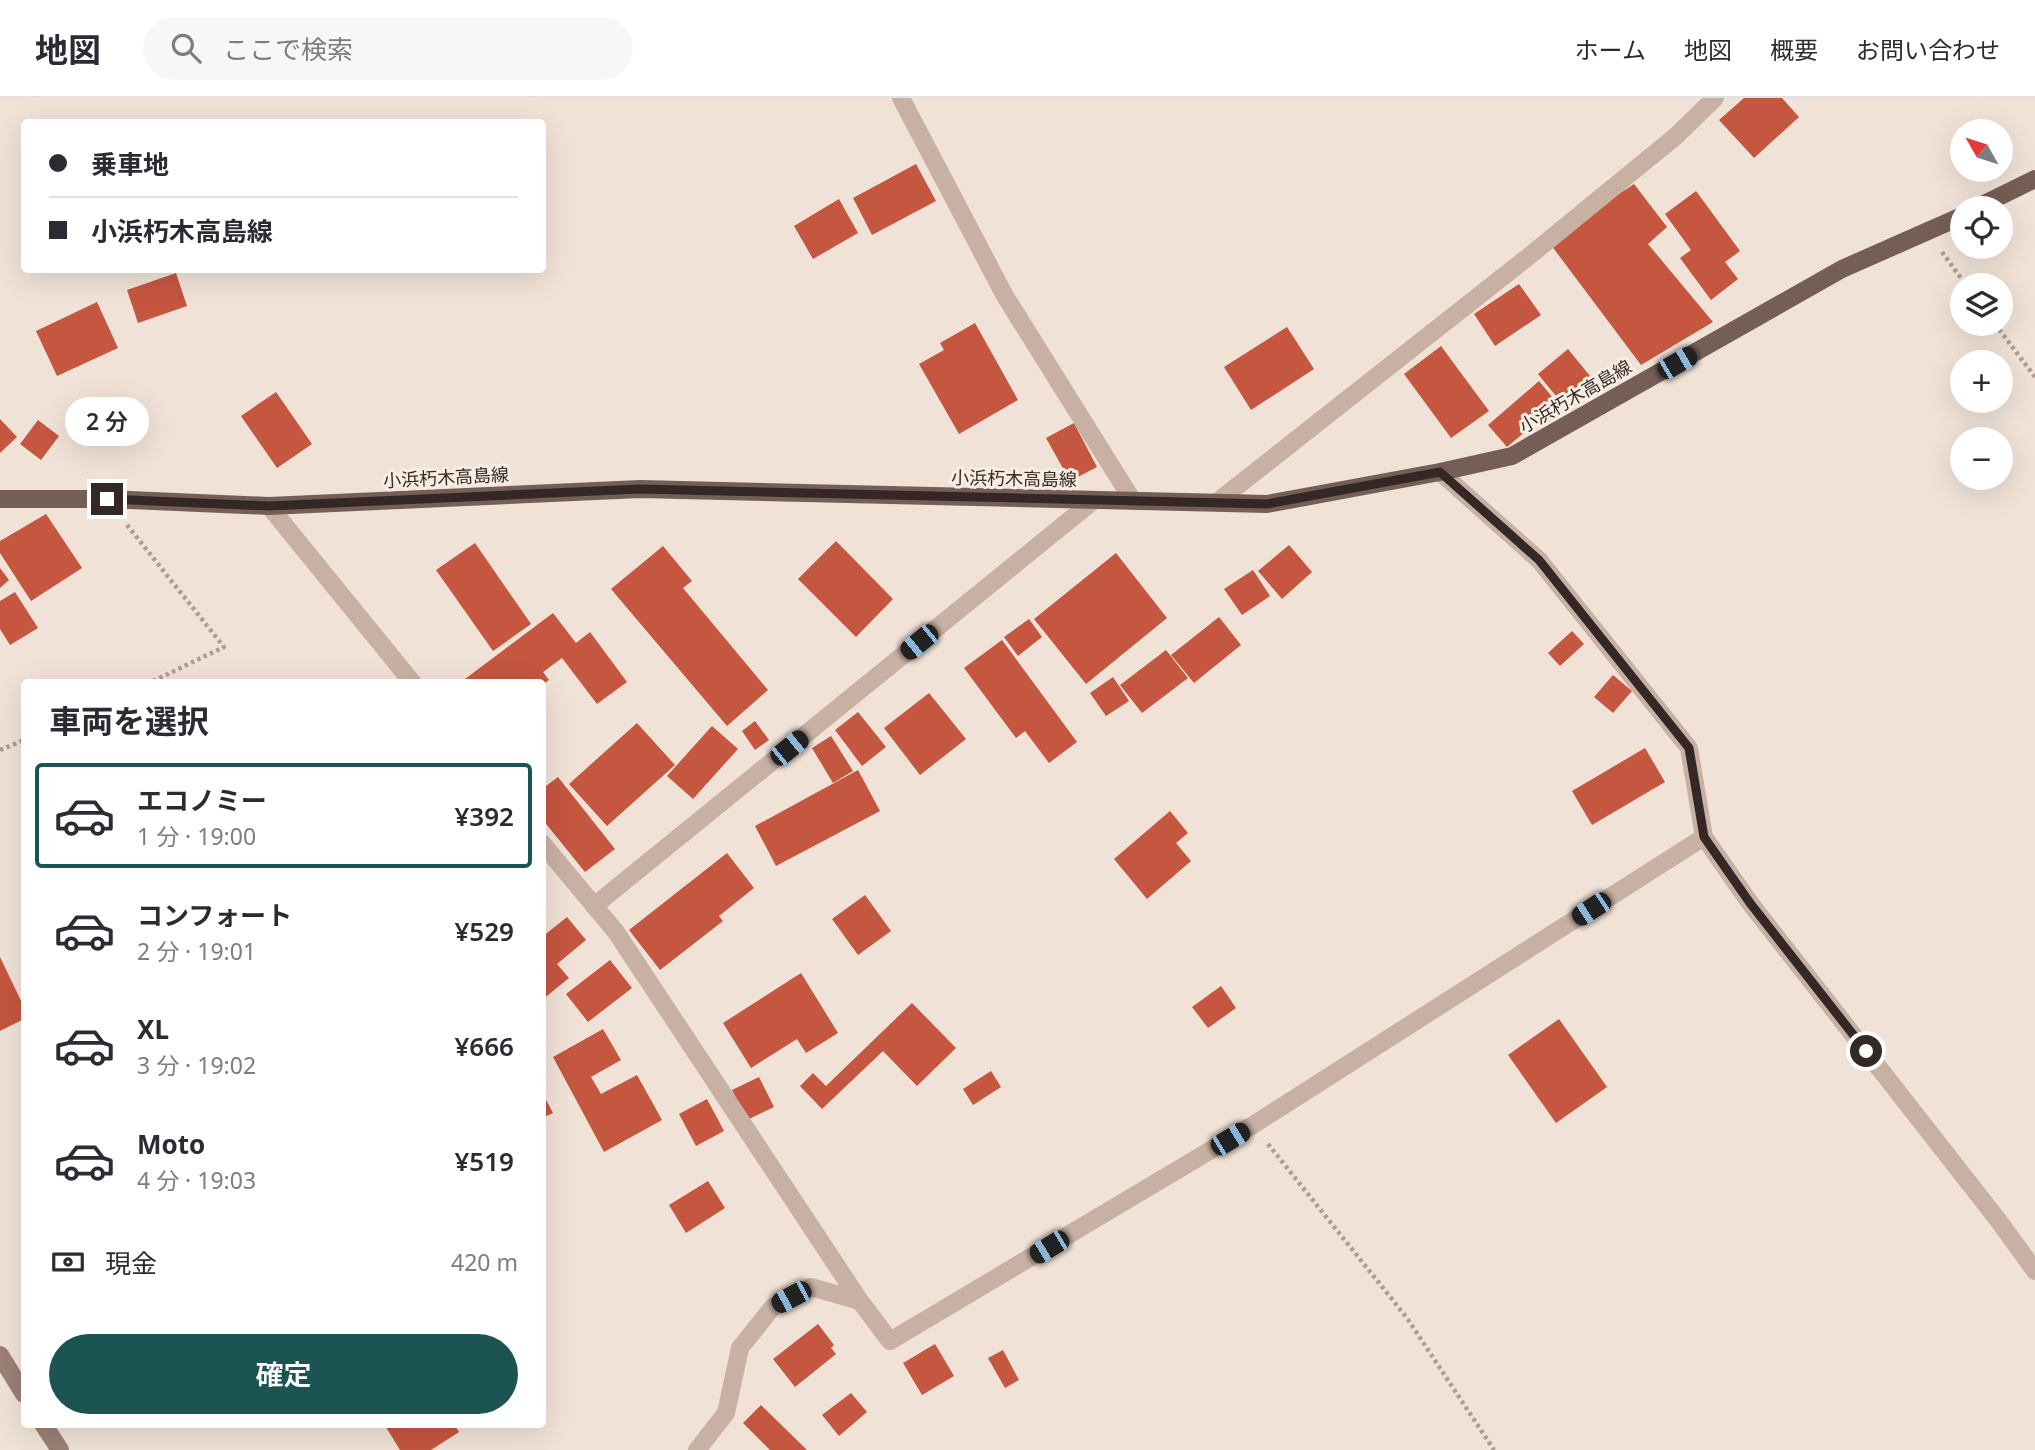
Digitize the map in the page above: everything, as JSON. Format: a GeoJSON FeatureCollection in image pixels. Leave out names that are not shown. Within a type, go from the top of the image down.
{"type":"FeatureCollection","features":[{"type":"Feature","properties":{"kind":"main road"},"geometry":{"type":"LineString","coordinates":[[2000,196],[2035,179]]}},
{"type":"Feature","properties":{"kind":"main road","name":"小浜朽木高島線"},"geometry":{"type":"LineString","coordinates":[[0,499],[107,499],[269,506],[640,489],[1267,504],[1512,456],[1842,269],[1950,222]]}},
{"type":"Feature","properties":{"kind":"main road"},"geometry":{"type":"LineString","coordinates":[[0,1354],[21,1389]]}},
{"type":"Feature","properties":{"kind":"main road"},"geometry":{"type":"LineString","coordinates":[[46,1428],[60,1450]]}},
{"type":"Feature","properties":{"kind":"street"},"geometry":{"type":"LineString","coordinates":[[901,98],[1005,296],[1133,501]]}},
{"type":"Feature","properties":{"kind":"street"},"geometry":{"type":"LineString","coordinates":[[1217,502],[1528,257],[1676,136],[1715,98]]}},
{"type":"Feature","properties":{"kind":"street"},"geometry":{"type":"LineString","coordinates":[[1440,472],[1539,560],[1689,748],[1704,837],[1750,903],[2035,1271]]}},
{"type":"Feature","properties":{"kind":"street"},"geometry":{"type":"LineString","coordinates":[[594,906],[1093,500]]}},
{"type":"Feature","properties":{"kind":"street"},"geometry":{"type":"LineString","coordinates":[[269,506],[410,679]]}},
{"type":"Feature","properties":{"kind":"street"},"geometry":{"type":"LineString","coordinates":[[546,848],[616,932],[860,1301],[890,1341],[1253,1125],[1704,837]]}},
{"type":"Feature","properties":{"kind":"street"},"geometry":{"type":"LineString","coordinates":[[697,1450],[726,1413],[740,1348],[772,1308],[811,1287],[860,1301]]}},
{"type":"Feature","properties":{"kind":"path"},"geometry":{"type":"LineString","coordinates":[[1927,233],[1957,273]]}},
{"type":"Feature","properties":{"kind":"path"},"geometry":{"type":"LineString","coordinates":[[2004,336],[2035,377]]}},
{"type":"Feature","properties":{"kind":"path"},"geometry":{"type":"LineString","coordinates":[[107,499],[224,647],[157,679]]}},
{"type":"Feature","properties":{"kind":"path"},"geometry":{"type":"LineString","coordinates":[[0,750],[21,741]]}},
{"type":"Feature","properties":{"kind":"path"},"geometry":{"type":"LineString","coordinates":[[1253,1125],[1407,1318],[1494,1450]]}},
{"type":"Feature","properties":{"kind":"building"},"geometry":{"type":"Polygon","coordinates":[[[1744,98],[1782,98],[1799,117],[1754,158],[1719,120],[1744,98]]]}},
{"type":"Feature","properties":{"kind":"building"},"geometry":{"type":"Polygon","coordinates":[[[916,164],[936,201],[872,235],[853,198],[916,164]]]}},
{"type":"Feature","properties":{"kind":"building"},"geometry":{"type":"Polygon","coordinates":[[[1634,184],[1667,227],[1648,244],[1713,322],[1641,365],[1548,241],[1634,184]]]}},
{"type":"Feature","properties":{"kind":"building"},"geometry":{"type":"Polygon","coordinates":[[[1696,191],[1740,251],[1725,262],[1738,279],[1711,300],[1680,258],[1691,250],[1665,214],[1696,191]]]}},
{"type":"Feature","properties":{"kind":"building"},"geometry":{"type":"Polygon","coordinates":[[[839,199],[858,233],[813,259],[794,226],[839,199]]]}},
{"type":"Feature","properties":{"kind":"building"},"geometry":{"type":"Polygon","coordinates":[[[176,273],[187,306],[138,323],[127,290],[176,273]]]}},
{"type":"Feature","properties":{"kind":"building"},"geometry":{"type":"Polygon","coordinates":[[[1519,284],[1541,315],[1495,346],[1474,314],[1519,284]]]}},
{"type":"Feature","properties":{"kind":"building"},"geometry":{"type":"Polygon","coordinates":[[[97,302],[118,348],[57,376],[36,331],[97,302]]]}},
{"type":"Feature","properties":{"kind":"building"},"geometry":{"type":"Polygon","coordinates":[[[975,323],[1018,400],[959,434],[919,364],[944,350],[940,343],[975,323]]]}},
{"type":"Feature","properties":{"kind":"building"},"geometry":{"type":"Polygon","coordinates":[[[1287,327],[1314,369],[1251,410],[1224,367],[1287,327]]]}},
{"type":"Feature","properties":{"kind":"building"},"geometry":{"type":"Polygon","coordinates":[[[1441,346],[1489,411],[1451,438],[1404,374],[1441,346]]]}},
{"type":"Feature","properties":{"kind":"building"},"geometry":{"type":"Polygon","coordinates":[[[1568,349],[1590,376],[1560,401],[1538,374],[1568,349]]]}},
{"type":"Feature","properties":{"kind":"building"},"geometry":{"type":"Polygon","coordinates":[[[1539,381],[1558,404],[1507,447],[1488,425],[1539,381]]]}},
{"type":"Feature","properties":{"kind":"building"},"geometry":{"type":"Polygon","coordinates":[[[276,392],[312,444],[277,468],[241,416],[276,392]]]}},
{"type":"Feature","properties":{"kind":"building"},"geometry":{"type":"Polygon","coordinates":[[[0,419],[17,437],[0,453],[0,419]]]}},
{"type":"Feature","properties":{"kind":"building"},"geometry":{"type":"Polygon","coordinates":[[[38,420],[59,436],[41,460],[20,444],[38,420]]]}},
{"type":"Feature","properties":{"kind":"building"},"geometry":{"type":"Polygon","coordinates":[[[1074,423],[1097,467],[1070,481],[1046,438],[1074,423]]]}},
{"type":"Feature","properties":{"kind":"building"},"geometry":{"type":"Polygon","coordinates":[[[46,514],[82,568],[31,601],[0,553],[0,541],[46,514]]]}},
{"type":"Feature","properties":{"kind":"building"},"geometry":{"type":"Polygon","coordinates":[[[836,541],[893,599],[856,637],[798,579],[836,541]]]}},
{"type":"Feature","properties":{"kind":"building"},"geometry":{"type":"Polygon","coordinates":[[[475,543],[531,624],[493,651],[436,570],[475,543]]]}},
{"type":"Feature","properties":{"kind":"building"},"geometry":{"type":"Polygon","coordinates":[[[1289,545],[1312,572],[1282,599],[1258,571],[1289,545]]]}},
{"type":"Feature","properties":{"kind":"building"},"geometry":{"type":"Polygon","coordinates":[[[663,546],[692,581],[683,588],[768,690],[727,726],[611,589],[663,546]]]}},
{"type":"Feature","properties":{"kind":"building"},"geometry":{"type":"Polygon","coordinates":[[[1116,553],[1167,618],[1086,684],[1034,619],[1116,553]]]}},
{"type":"Feature","properties":{"kind":"building"},"geometry":{"type":"Polygon","coordinates":[[[0,568],[9,580],[0,588],[0,568]]]}},
{"type":"Feature","properties":{"kind":"building"},"geometry":{"type":"Polygon","coordinates":[[[1253,570],[1270,596],[1242,615],[1224,589],[1253,570]]]}},
{"type":"Feature","properties":{"kind":"building"},"geometry":{"type":"Polygon","coordinates":[[[15,592],[38,628],[10,645],[0,629],[0,601],[15,592]]]}},
{"type":"Feature","properties":{"kind":"building"},"geometry":{"type":"Polygon","coordinates":[[[553,613],[576,643],[590,632],[627,682],[597,704],[562,658],[543,672],[549,680],[546,682],[546,679],[465,679],[553,613]]]}},
{"type":"Feature","properties":{"kind":"building"},"geometry":{"type":"Polygon","coordinates":[[[1219,617],[1241,645],[1194,683],[1171,655],[1219,617]]]}},
{"type":"Feature","properties":{"kind":"building"},"geometry":{"type":"Polygon","coordinates":[[[1029,619],[1042,637],[1018,656],[1004,637],[1029,619]]]}},
{"type":"Feature","properties":{"kind":"building"},"geometry":{"type":"Polygon","coordinates":[[[1572,631],[1584,644],[1560,666],[1548,653],[1572,631]]]}},
{"type":"Feature","properties":{"kind":"building"},"geometry":{"type":"Polygon","coordinates":[[[1002,640],[1077,742],[1049,763],[1025,731],[1016,738],[964,668],[1002,640]]]}},
{"type":"Feature","properties":{"kind":"building"},"geometry":{"type":"Polygon","coordinates":[[[1166,650],[1188,678],[1142,713],[1120,685],[1166,650]]]}},
{"type":"Feature","properties":{"kind":"building"},"geometry":{"type":"Polygon","coordinates":[[[1613,675],[1632,691],[1613,713],[1594,697],[1613,675]]]}},
{"type":"Feature","properties":{"kind":"building"},"geometry":{"type":"Polygon","coordinates":[[[1113,677],[1129,701],[1106,716],[1090,693],[1113,677]]]}},
{"type":"Feature","properties":{"kind":"building"},"geometry":{"type":"Polygon","coordinates":[[[929,693],[966,739],[920,775],[884,728],[929,693]]]}},
{"type":"Feature","properties":{"kind":"building"},"geometry":{"type":"Polygon","coordinates":[[[858,712],[886,747],[862,766],[835,730],[858,712]]]}},
{"type":"Feature","properties":{"kind":"building"},"geometry":{"type":"Polygon","coordinates":[[[755,721],[769,740],[755,750],[742,731],[755,721]]]}},
{"type":"Feature","properties":{"kind":"building"},"geometry":{"type":"Polygon","coordinates":[[[637,723],[675,765],[607,826],[569,784],[637,723]]]}},
{"type":"Feature","properties":{"kind":"building"},"geometry":{"type":"Polygon","coordinates":[[[712,726],[738,749],[693,799],[667,776],[712,726]]]}},
{"type":"Feature","properties":{"kind":"building"},"geometry":{"type":"Polygon","coordinates":[[[831,736],[853,771],[833,783],[812,748],[831,736]]]}},
{"type":"Feature","properties":{"kind":"building"},"geometry":{"type":"Polygon","coordinates":[[[1645,748],[1665,782],[1592,825],[1572,791],[1645,748]]]}},
{"type":"Feature","properties":{"kind":"building"},"geometry":{"type":"Polygon","coordinates":[[[858,770],[880,811],[776,866],[755,826],[858,770]]]}},
{"type":"Feature","properties":{"kind":"building"},"geometry":{"type":"Polygon","coordinates":[[[558,777],[615,849],[585,872],[546,824],[546,786],[558,777]]]}},
{"type":"Feature","properties":{"kind":"building"},"geometry":{"type":"Polygon","coordinates":[[[1170,811],[1188,833],[1176,843],[1191,861],[1147,899],[1114,859],[1170,811]]]}},
{"type":"Feature","properties":{"kind":"building"},"geometry":{"type":"Polygon","coordinates":[[[727,853],[754,888],[719,916],[723,921],[660,970],[629,930],[727,853]]]}},
{"type":"Feature","properties":{"kind":"building"},"geometry":{"type":"Polygon","coordinates":[[[865,895],[891,931],[858,955],[832,919],[865,895]]]}},
{"type":"Feature","properties":{"kind":"building"},"geometry":{"type":"Polygon","coordinates":[[[567,917],[586,940],[557,964],[569,978],[546,997],[546,934],[567,917]]]}},
{"type":"Feature","properties":{"kind":"building"},"geometry":{"type":"Polygon","coordinates":[[[0,957],[21,1001],[21,1020],[0,1031],[0,957]]]}},
{"type":"Feature","properties":{"kind":"building"},"geometry":{"type":"Polygon","coordinates":[[[610,960],[632,988],[588,1022],[566,994],[610,960]]]}},
{"type":"Feature","properties":{"kind":"building"},"geometry":{"type":"Polygon","coordinates":[[[801,973],[838,1033],[806,1053],[797,1039],[751,1068],[723,1023],[801,973]]]}},
{"type":"Feature","properties":{"kind":"building"},"geometry":{"type":"Polygon","coordinates":[[[1221,986],[1236,1008],[1208,1028],[1192,1007],[1221,986]]]}},
{"type":"Feature","properties":{"kind":"building"},"geometry":{"type":"Polygon","coordinates":[[[912,1003],[956,1048],[917,1086],[883,1051],[822,1109],[800,1086],[813,1073],[826,1086],[912,1003]]]}},
{"type":"Feature","properties":{"kind":"building"},"geometry":{"type":"Polygon","coordinates":[[[1559,1019],[1607,1087],[1556,1123],[1508,1055],[1559,1019]]]}},
{"type":"Feature","properties":{"kind":"building"},"geometry":{"type":"Polygon","coordinates":[[[603,1029],[621,1060],[591,1077],[601,1094],[637,1075],[662,1120],[604,1152],[553,1057],[603,1029]]]}},
{"type":"Feature","properties":{"kind":"building"},"geometry":{"type":"Polygon","coordinates":[[[991,1071],[1001,1087],[973,1105],[963,1089],[991,1071]]]}},
{"type":"Feature","properties":{"kind":"building"},"geometry":{"type":"Polygon","coordinates":[[[759,1077],[774,1107],[747,1120],[732,1090],[759,1077]]]}},
{"type":"Feature","properties":{"kind":"building"},"geometry":{"type":"Polygon","coordinates":[[[707,1099],[724,1131],[696,1146],[679,1114],[707,1099]]]}},
{"type":"Feature","properties":{"kind":"building"},"geometry":{"type":"Polygon","coordinates":[[[546,1100],[553,1113],[546,1116],[546,1100]]]}},
{"type":"Feature","properties":{"kind":"building"},"geometry":{"type":"Polygon","coordinates":[[[708,1181],[725,1208],[686,1233],[669,1205],[708,1181]]]}},
{"type":"Feature","properties":{"kind":"building"},"geometry":{"type":"Polygon","coordinates":[[[818,1324],[834,1345],[831,1348],[836,1354],[795,1387],[773,1359],[818,1324]]]}},
{"type":"Feature","properties":{"kind":"building"},"geometry":{"type":"Polygon","coordinates":[[[935,1344],[954,1376],[922,1395],[903,1363],[935,1344]]]}},
{"type":"Feature","properties":{"kind":"building"},"geometry":{"type":"Polygon","coordinates":[[[1003,1350],[1019,1380],[1005,1388],[988,1358],[1003,1350]]]}},
{"type":"Feature","properties":{"kind":"building"},"geometry":{"type":"Polygon","coordinates":[[[851,1393],[867,1412],[839,1436],[822,1415],[851,1393]]]}},
{"type":"Feature","properties":{"kind":"building"},"geometry":{"type":"Polygon","coordinates":[[[761,1405],[807,1450],[770,1450],[743,1423],[761,1405]]]}},
{"type":"Feature","properties":{"kind":"building"},"geometry":{"type":"Polygon","coordinates":[[[386,1428],[456,1428],[459,1432],[431,1450],[400,1450],[386,1428]]]}},
{"type":"Feature","properties":{"kind":"route"},"geometry":{"type":"LineString","coordinates":[[107,499],[269,506],[640,489],[1267,504],[1440,472],[1539,560],[1689,748],[1704,837],[1750,903],[1866,1051]]}}]}
